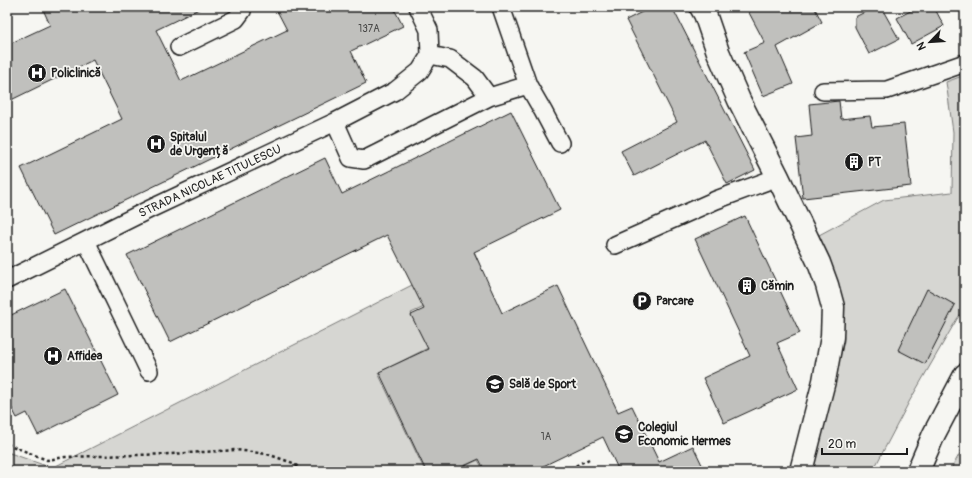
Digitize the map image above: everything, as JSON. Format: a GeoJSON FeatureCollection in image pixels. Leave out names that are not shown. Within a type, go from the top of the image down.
{"type":"FeatureCollection","features":[{"type":"Feature","properties":{"kind":"street"},"geometry":{"type":"LineString","coordinates":[[701,7],[718,52],[739,100],[819,263],[833,307],[832,337],[825,374],[801,471]]}},
{"type":"Feature","properties":{"kind":"street"},"geometry":{"type":"LineString","coordinates":[[918,471],[934,434],[965,375]]}},
{"type":"Feature","properties":{"kind":"lane"},"geometry":{"type":"LineString","coordinates":[[179,47],[236,19],[242,12],[241,7]]}},
{"type":"Feature","properties":{"kind":"lane"},"geometry":{"type":"LineString","coordinates":[[418,7],[429,30],[430,55],[450,59],[475,78],[489,97]]}},
{"type":"Feature","properties":{"kind":"lane"},"geometry":{"type":"LineString","coordinates":[[501,7],[528,85],[560,142]]}},
{"type":"Feature","properties":{"kind":"lane","name":"STRADA NICOLAE TITULESCU"},"geometry":{"type":"LineString","coordinates":[[7,280],[150,209],[335,122],[396,91],[420,70],[430,55]]}},
{"type":"Feature","properties":{"kind":"lane"},"geometry":{"type":"LineString","coordinates":[[822,91],[887,90],[965,63]]}},
{"type":"Feature","properties":{"kind":"lane"},"geometry":{"type":"LineString","coordinates":[[335,122],[351,158],[364,160],[489,97],[528,85]]}},
{"type":"Feature","properties":{"kind":"lane"},"geometry":{"type":"LineString","coordinates":[[615,245],[716,200],[778,177]]}},
{"type":"Feature","properties":{"kind":"lane"},"geometry":{"type":"LineString","coordinates":[[86,241],[149,371]]}},
{"type":"Feature","properties":{"kind":"path"},"geometry":{"type":"LineString","coordinates":[[7,444],[47,460],[65,457],[171,454],[236,450],[267,454],[293,463],[303,471]]}},
{"type":"Feature","properties":{"kind":"path"},"geometry":{"type":"LineString","coordinates":[[565,471],[589,459]]}},
{"type":"Feature","properties":{"kind":"shaded area"},"geometry":{"type":"Polygon","coordinates":[[[965,75],[965,308],[957,319],[909,402],[874,471],[811,471],[844,341],[840,296],[819,235],[884,200],[952,192],[953,132],[946,82],[965,75]]]}},
{"type":"Feature","properties":{"kind":"shaded area"},"geometry":{"type":"Polygon","coordinates":[[[475,253],[485,279],[411,313],[428,348],[378,373],[425,471],[7,471],[7,452],[52,468],[475,253]]]}},
{"type":"Feature","properties":{"kind":"shaded area"},"geometry":{"type":"Polygon","coordinates":[[[965,444],[965,471],[950,471],[965,444]]]}},
{"type":"Feature","properties":{"kind":"shaded area"},"geometry":{"type":"Polygon","coordinates":[[[478,460],[484,471],[455,471],[478,460]]]}},
{"type":"Feature","properties":{"kind":"building","name":"Spitalul de Urgență"},"geometry":{"type":"Polygon","coordinates":[[[42,7],[203,7],[156,30],[181,81],[287,30],[275,7],[393,7],[403,26],[351,51],[366,83],[54,235],[21,168],[122,119],[93,60],[7,102],[7,45],[50,25],[42,7]]]}},
{"type":"Feature","properties":{"kind":"building"},"geometry":{"type":"Polygon","coordinates":[[[652,7],[672,7],[755,170],[727,184],[705,140],[634,176],[621,151],[677,122],[626,20],[652,7]]]}},
{"type":"Feature","properties":{"kind":"building"},"geometry":{"type":"Polygon","coordinates":[[[746,7],[814,7],[822,22],[777,47],[793,84],[763,96],[744,52],[765,43],[746,7]]]}},
{"type":"Feature","properties":{"kind":"building"},"geometry":{"type":"Polygon","coordinates":[[[875,7],[881,7],[899,39],[869,54],[855,27],[855,17],[875,7]]]}},
{"type":"Feature","properties":{"kind":"building"},"geometry":{"type":"Polygon","coordinates":[[[918,7],[934,7],[944,26],[911,44],[897,18],[918,7]]]}},
{"type":"Feature","properties":{"kind":"building","name":"PT"},"geometry":{"type":"Polygon","coordinates":[[[839,101],[841,119],[870,116],[872,127],[904,124],[911,186],[803,198],[796,138],[812,136],[809,104],[839,101]]]}},
{"type":"Feature","properties":{"kind":"building"},"geometry":{"type":"Polygon","coordinates":[[[511,111],[560,210],[474,252],[502,313],[558,286],[618,412],[632,406],[659,462],[693,446],[705,471],[619,471],[603,437],[533,471],[485,471],[479,459],[453,471],[426,471],[379,372],[428,349],[411,315],[424,309],[387,235],[170,342],[127,255],[325,158],[342,194],[511,111]]]}},
{"type":"Feature","properties":{"kind":"building","name":"Cămin"},"geometry":{"type":"Polygon","coordinates":[[[745,216],[800,333],[777,343],[798,389],[724,423],[703,378],[750,356],[695,239],[745,216]]]}},
{"type":"Feature","properties":{"kind":"building","name":"Affidea"},"geometry":{"type":"Polygon","coordinates":[[[65,289],[118,395],[38,435],[27,413],[17,418],[7,399],[7,317],[65,289]]]}},
{"type":"Feature","properties":{"kind":"building"},"geometry":{"type":"Polygon","coordinates":[[[927,289],[955,305],[925,364],[898,350],[927,289]]]}},
{"type":"Feature","properties":{"kind":"place","name":"Policlinică"},"geometry":{"type":"Point","coordinates":[37,73]}},
{"type":"Feature","properties":{"kind":"place","name":"Spitalul de Urgență"},"geometry":{"type":"Point","coordinates":[156,144]}},
{"type":"Feature","properties":{"kind":"place","name":"PT"},"geometry":{"type":"Point","coordinates":[854,162]}},
{"type":"Feature","properties":{"kind":"place","name":"Cămin"},"geometry":{"type":"Point","coordinates":[747,286]}},
{"type":"Feature","properties":{"kind":"place","name":"Parcare"},"geometry":{"type":"Point","coordinates":[642,301]}},
{"type":"Feature","properties":{"kind":"place","name":"Affidea"},"geometry":{"type":"Point","coordinates":[53,356]}},
{"type":"Feature","properties":{"kind":"place","name":"Sală de Sport"},"geometry":{"type":"Point","coordinates":[495,384]}},
{"type":"Feature","properties":{"kind":"place","name":"Colegiul Economic Hermes"},"geometry":{"type":"Point","coordinates":[624,434]}}]}
